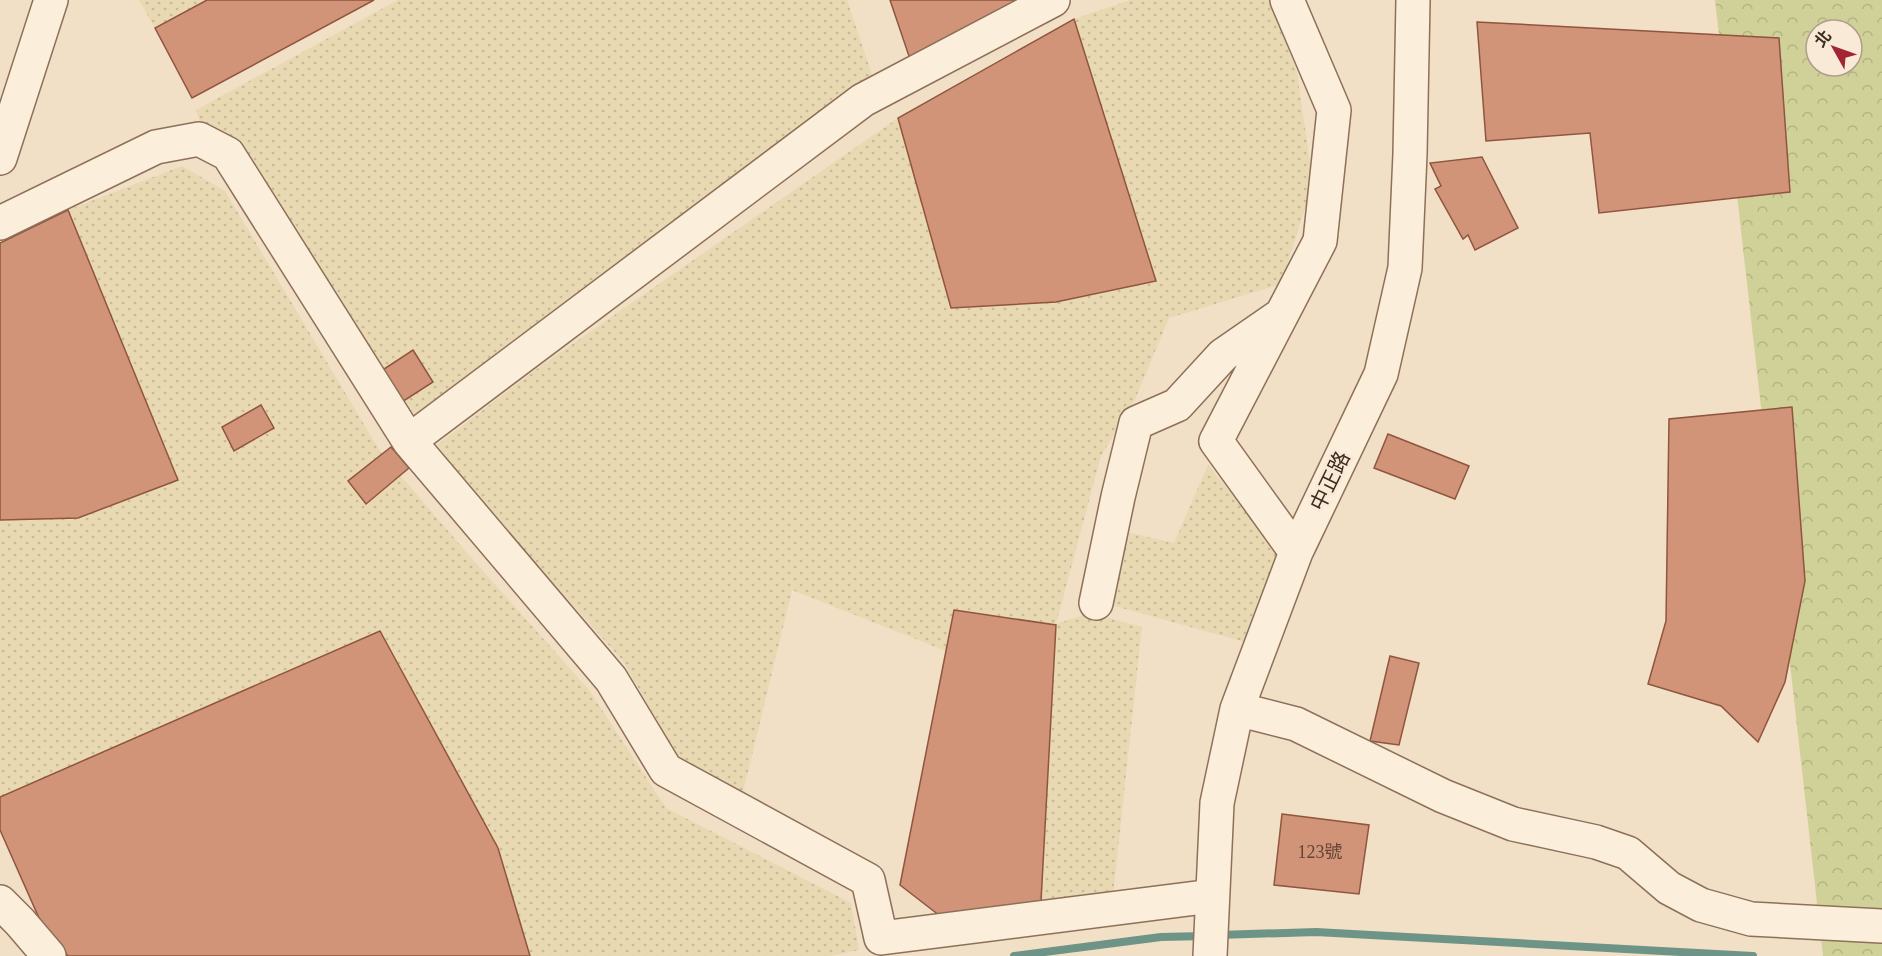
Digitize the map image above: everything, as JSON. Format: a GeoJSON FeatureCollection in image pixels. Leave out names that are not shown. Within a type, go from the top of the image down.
{"type":"FeatureCollection","features":[{"type":"Feature","properties":{"kind":"street"},"geometry":{"type":"LineString","coordinates":[[0,158],[51,0]]}},
{"type":"Feature","properties":{"kind":"street"},"geometry":{"type":"LineString","coordinates":[[410,441],[863,100],[1053,0]]}},
{"type":"Feature","properties":{"kind":"street"},"geometry":{"type":"LineString","coordinates":[[1287,0],[1334,110],[1320,242],[1216,441],[1296,552]]}},
{"type":"Feature","properties":{"kind":"street","name":"中正路"},"geometry":{"type":"LineString","coordinates":[[1210,956],[1217,803],[1237,709],[1296,552],[1381,374],[1405,268],[1413,0]]}},
{"type":"Feature","properties":{"kind":"street"},"geometry":{"type":"LineString","coordinates":[[0,223],[156,147],[199,139],[228,154],[410,441],[611,679],[666,770],[868,880],[881,938],[1211,906]]}},
{"type":"Feature","properties":{"kind":"street"},"geometry":{"type":"LineString","coordinates":[[1096,603],[1136,423],[1177,405],[1223,355],[1282,315]]}},
{"type":"Feature","properties":{"kind":"street"},"geometry":{"type":"LineString","coordinates":[[1237,709],[1296,724],[1443,796],[1514,824],[1596,842],[1628,853],[1669,888],[1701,904],[1750,919],[1882,926]]}},
{"type":"Feature","properties":{"kind":"street"},"geometry":{"type":"LineString","coordinates":[[0,902],[49,956]]}},
{"type":"Feature","properties":{"kind":"shaded area"},"geometry":{"type":"Polygon","coordinates":[[[139,0],[207,0],[155,28],[139,0]]]}},
{"type":"Feature","properties":{"kind":"shaded area"},"geometry":{"type":"Polygon","coordinates":[[[398,0],[847,0],[873,78],[418,420],[241,151],[203,130],[196,110],[398,0]]]}},
{"type":"Feature","properties":{"kind":"shaded area"},"geometry":{"type":"Polygon","coordinates":[[[1130,0],[1270,0],[1297,73],[1313,183],[1281,284],[1169,318],[1134,402],[1101,456],[1056,624],[1090,613],[1142,627],[1113,895],[1041,901],[1056,625],[954,610],[946,651],[792,590],[743,792],[679,758],[622,660],[504,528],[437,445],[538,368],[898,118],[951,308],[1056,302],[1156,281],[1074,19],[1130,0]]]}},
{"type":"Feature","properties":{"kind":"shaded area"},"geometry":{"type":"Polygon","coordinates":[[[182,166],[225,191],[381,453],[589,690],[666,808],[851,903],[859,950],[831,956],[530,956],[498,848],[380,631],[0,797],[0,520],[78,518],[178,480],[68,210],[182,166]]]}},
{"type":"Feature","properties":{"kind":"shaded area"},"geometry":{"type":"Polygon","coordinates":[[[1208,465],[1279,552],[1245,642],[1107,604],[1122,531],[1174,543],[1208,465]]]}},
{"type":"Feature","properties":{"kind":"green space"},"geometry":{"type":"Polygon","coordinates":[[[1715,0],[1882,0],[1882,956],[1823,956],[1715,0]]]}},
{"type":"Feature","properties":{"kind":"building"},"geometry":{"type":"Polygon","coordinates":[[[207,0],[374,0],[192,98],[155,28],[207,0]]]}},
{"type":"Feature","properties":{"kind":"building"},"geometry":{"type":"Polygon","coordinates":[[[890,0],[1033,0],[911,62],[890,0]]]}},
{"type":"Feature","properties":{"kind":"building"},"geometry":{"type":"Polygon","coordinates":[[[1074,19],[1156,281],[1056,302],[951,308],[898,118],[1074,19]]]}},
{"type":"Feature","properties":{"kind":"building"},"geometry":{"type":"Polygon","coordinates":[[[1477,22],[1779,38],[1790,192],[1599,213],[1590,133],[1486,141],[1477,22]]]}},
{"type":"Feature","properties":{"kind":"building"},"geometry":{"type":"Polygon","coordinates":[[[1482,157],[1518,228],[1475,250],[1468,235],[1463,239],[1435,189],[1441,186],[1430,163],[1482,157]]]}},
{"type":"Feature","properties":{"kind":"building"},"geometry":{"type":"Polygon","coordinates":[[[68,210],[178,480],[78,518],[0,520],[0,243],[68,210]]]}},
{"type":"Feature","properties":{"kind":"building"},"geometry":{"type":"Polygon","coordinates":[[[413,350],[433,382],[402,402],[381,371],[413,350]]]}},
{"type":"Feature","properties":{"kind":"building"},"geometry":{"type":"Polygon","coordinates":[[[261,405],[274,428],[234,451],[222,427],[261,405]]]}},
{"type":"Feature","properties":{"kind":"building"},"geometry":{"type":"Polygon","coordinates":[[[1792,407],[1805,581],[1785,682],[1758,742],[1721,706],[1648,684],[1666,621],[1669,419],[1792,407]]]}},
{"type":"Feature","properties":{"kind":"building"},"geometry":{"type":"Polygon","coordinates":[[[1388,434],[1469,466],[1455,499],[1374,468],[1388,434]]]}},
{"type":"Feature","properties":{"kind":"building"},"geometry":{"type":"Polygon","coordinates":[[[391,447],[409,468],[366,504],[348,481],[391,447]]]}},
{"type":"Feature","properties":{"kind":"building"},"geometry":{"type":"Polygon","coordinates":[[[954,610],[1056,625],[1041,901],[944,919],[900,885],[954,610]]]}},
{"type":"Feature","properties":{"kind":"building"},"geometry":{"type":"Polygon","coordinates":[[[380,631],[498,848],[530,956],[68,956],[39,918],[0,830],[0,797],[380,631]]]}},
{"type":"Feature","properties":{"kind":"building"},"geometry":{"type":"Polygon","coordinates":[[[1390,656],[1419,663],[1399,745],[1370,741],[1390,656]]]}},
{"type":"Feature","properties":{"kind":"building"},"geometry":{"type":"Polygon","coordinates":[[[1282,814],[1369,825],[1359,894],[1274,885],[1282,814]]]}},
{"type":"Feature","properties":{"kind":"waterway"},"geometry":{"type":"LineString","coordinates":[[1218,935],[1316,932],[1753,956]]}},
{"type":"Feature","properties":{"kind":"waterway"},"geometry":{"type":"LineString","coordinates":[[1014,956],[1161,937],[1205,936]]}}]}
